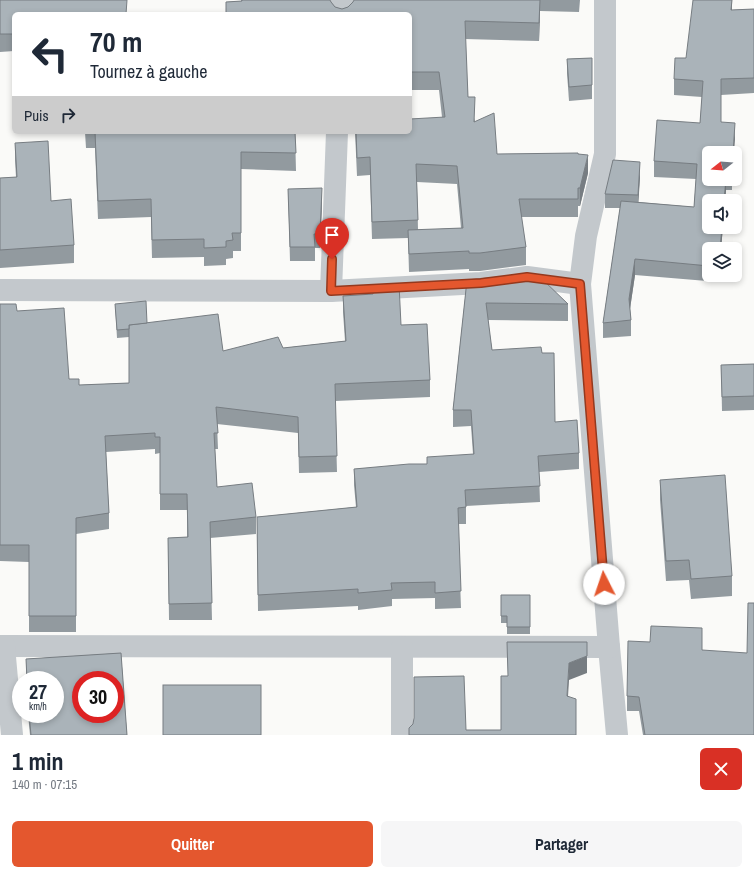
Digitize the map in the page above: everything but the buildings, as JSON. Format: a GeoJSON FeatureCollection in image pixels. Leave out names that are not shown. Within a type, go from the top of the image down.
{"type":"FeatureCollection","features":[{"type":"Feature","properties":{"kind":"street"},"geometry":{"type":"LineString","coordinates":[[342,0],[342,12]]}},
{"type":"Feature","properties":{"kind":"street"},"geometry":{"type":"LineString","coordinates":[[605,0],[605,154],[586,236],[580,284],[617,735]]}},
{"type":"Feature","properties":{"kind":"street"},"geometry":{"type":"LineString","coordinates":[[331,291],[337,134]]}},
{"type":"Feature","properties":{"kind":"street"},"geometry":{"type":"LineString","coordinates":[[0,290],[331,291],[481,283],[527,277],[580,284]]}},
{"type":"Feature","properties":{"kind":"street"},"geometry":{"type":"LineString","coordinates":[[12,735],[2,646],[609,647]]}},
{"type":"Feature","properties":{"kind":"street"},"geometry":{"type":"LineString","coordinates":[[402,647],[402,735]]}},
{"type":"Feature","properties":{"kind":"route"},"geometry":{"type":"LineString","coordinates":[[332,259],[331,291],[481,283],[527,277],[580,284],[604,584]]}}]}
